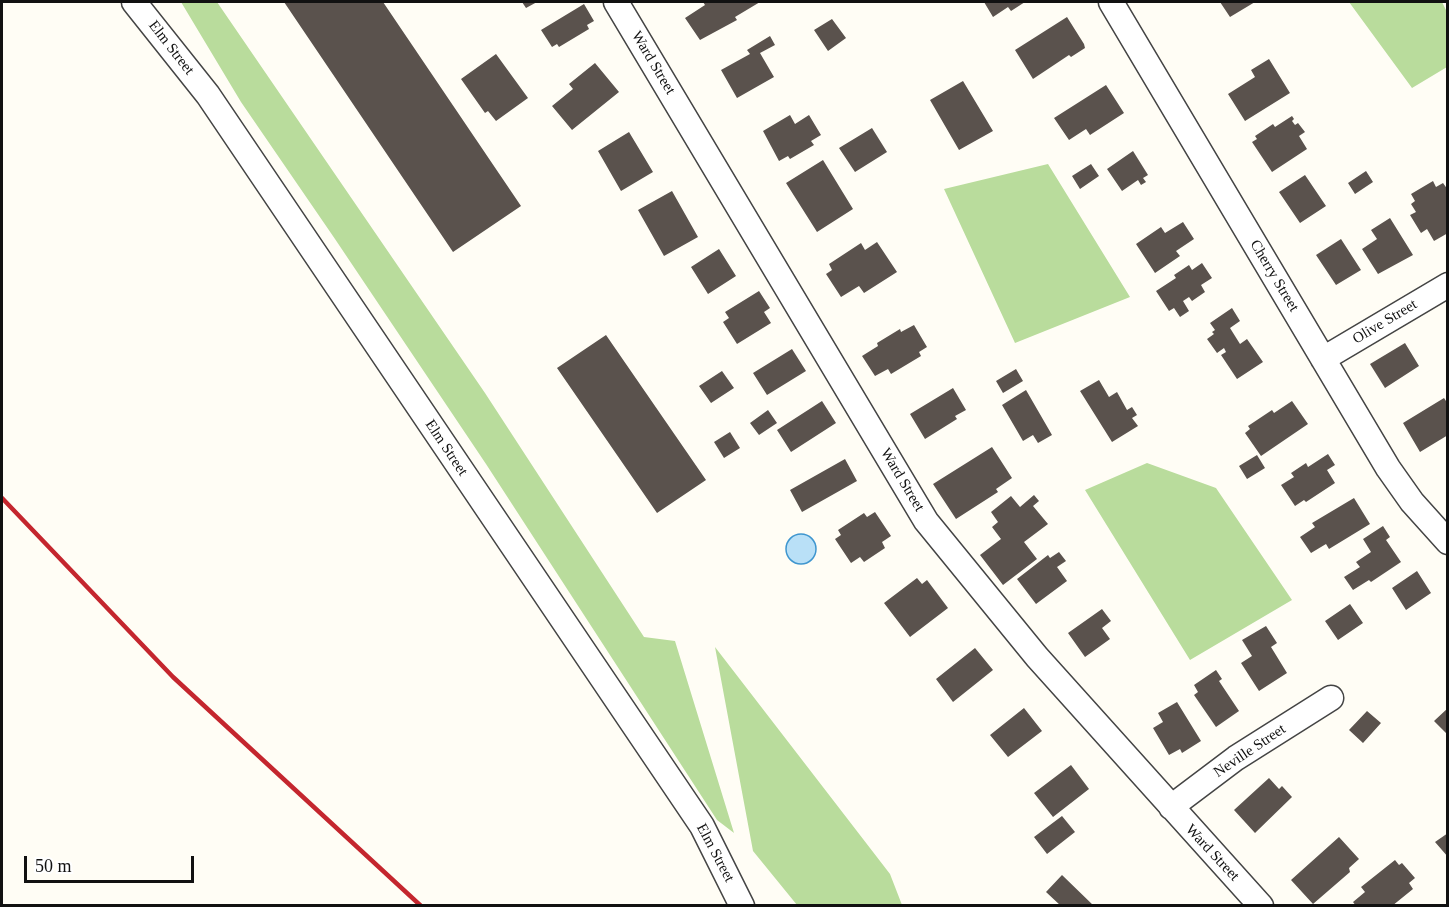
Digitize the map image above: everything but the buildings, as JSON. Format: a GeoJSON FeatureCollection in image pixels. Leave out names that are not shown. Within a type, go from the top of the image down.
{"type":"FeatureCollection","features":[{"type":"Feature","properties":{"kind":"street","name":"Elm Street"},"geometry":{"type":"LineString","coordinates":[[134,2],[208,95],[702,826],[742,906]]}},
{"type":"Feature","properties":{"kind":"street","name":"Ward Street"},"geometry":{"type":"LineString","coordinates":[[616,2],[926,521],[1037,657],[1260,906]]}},
{"type":"Feature","properties":{"kind":"street","name":"Cherry Street"},"geometry":{"type":"LineString","coordinates":[[1111,2],[1388,468],[1412,502],[1448,542]]}},
{"type":"Feature","properties":{"kind":"street","name":"Olive Street"},"geometry":{"type":"LineString","coordinates":[[1323,359],[1448,285]]}},
{"type":"Feature","properties":{"kind":"street","name":"Neville Street"},"geometry":{"type":"LineString","coordinates":[[1170,807],[1236,758],[1331,698]]}},
{"type":"Feature","properties":{"kind":"green space"},"geometry":{"type":"Polygon","coordinates":[[[181,2],[217,2],[485,393],[644,637],[675,641],[734,833],[717,820],[486,464],[241,102],[181,2]]]}},
{"type":"Feature","properties":{"kind":"green space"},"geometry":{"type":"Polygon","coordinates":[[[1349,2],[1442,2],[1447,12],[1447,67],[1412,88],[1349,2]]]}},
{"type":"Feature","properties":{"kind":"green space"},"geometry":{"type":"Polygon","coordinates":[[[1048,164],[1130,297],[1015,343],[944,189],[1048,164]]]}},
{"type":"Feature","properties":{"kind":"green space"},"geometry":{"type":"Polygon","coordinates":[[[1147,463],[1216,488],[1292,600],[1190,660],[1085,490],[1147,463]]]}},
{"type":"Feature","properties":{"kind":"green space"},"geometry":{"type":"Polygon","coordinates":[[[715,647],[890,874],[902,905],[797,905],[753,851],[715,647]]]}},
{"type":"Feature","properties":{"kind":"water"},"geometry":{"type":"Polygon","coordinates":[[[801,534],[807,535],[815,543],[815,555],[807,563],[801,564],[795,563],[787,555],[786,549],[787,543],[795,535],[801,534]]]}},
{"type":"Feature","properties":{"kind":"railway"},"geometry":{"type":"LineString","coordinates":[[2,498],[173,677],[421,906]]}}]}
